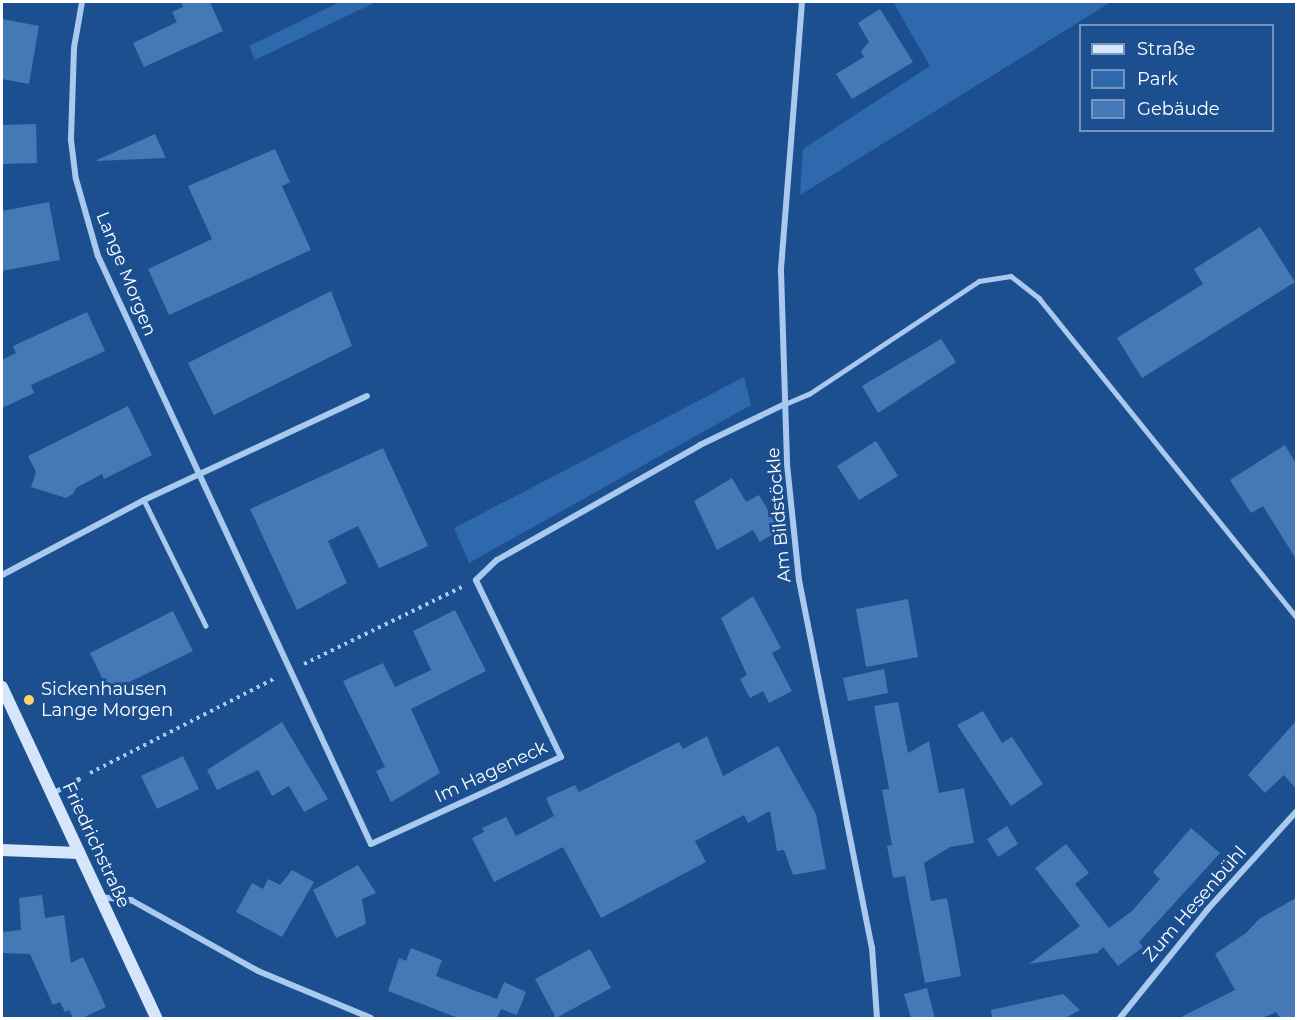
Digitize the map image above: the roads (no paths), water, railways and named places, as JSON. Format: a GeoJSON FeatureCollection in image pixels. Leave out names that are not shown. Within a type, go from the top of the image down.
{"type":"FeatureCollection","features":[{"type":"Feature","properties":{"kind":"street","name":"Lange Morgen"},"geometry":{"type":"LineString","coordinates":[[82,2],[71,92],[75,179],[108,281],[197,475]]}},
{"type":"Feature","properties":{"kind":"street","name":"Am Bildstöckle"},"geometry":{"type":"LineString","coordinates":[[802,2],[783,226],[785,404],[799,580],[872,947],[878,1018]]}},
{"type":"Feature","properties":{"kind":"street"},"geometry":{"type":"LineString","coordinates":[[2,575],[144,500],[367,396]]}},
{"type":"Feature","properties":{"kind":"street","name":"Im Hageneck"},"geometry":{"type":"LineString","coordinates":[[197,475],[371,844],[561,757],[476,580],[486,570],[700,445],[785,404]]}},
{"type":"Feature","properties":{"kind":"street","name":"Friedrichstraße"},"geometry":{"type":"LineString","coordinates":[[2,687],[156,1018]]}},
{"type":"Feature","properties":{"kind":"street","name":"Zum Hesenbühl"},"geometry":{"type":"LineString","coordinates":[[1120,1018],[1207,910],[1296,812]]}},
{"type":"Feature","properties":{"kind":"street"},"geometry":{"type":"LineString","coordinates":[[2,850],[79,853]]}},
{"type":"Feature","properties":{"kind":"street"},"geometry":{"type":"LineString","coordinates":[[100,897],[131,900],[258,971],[371,1018]]}},
{"type":"Feature","properties":{"kind":"lane"},"geometry":{"type":"LineString","coordinates":[[785,404],[809,394],[979,282],[1011,276],[1039,298],[1296,617]]}},
{"type":"Feature","properties":{"kind":"lane"},"geometry":{"type":"LineString","coordinates":[[144,500],[206,626]]}},
{"type":"Feature","properties":{"kind":"lane"},"geometry":{"type":"LineString","coordinates":[[51,793],[78,779]]}},
{"type":"Feature","properties":{"kind":"place","name":"Sickenhausen Lange Morgen"},"geometry":{"type":"Point","coordinates":[29,700]}}]}
